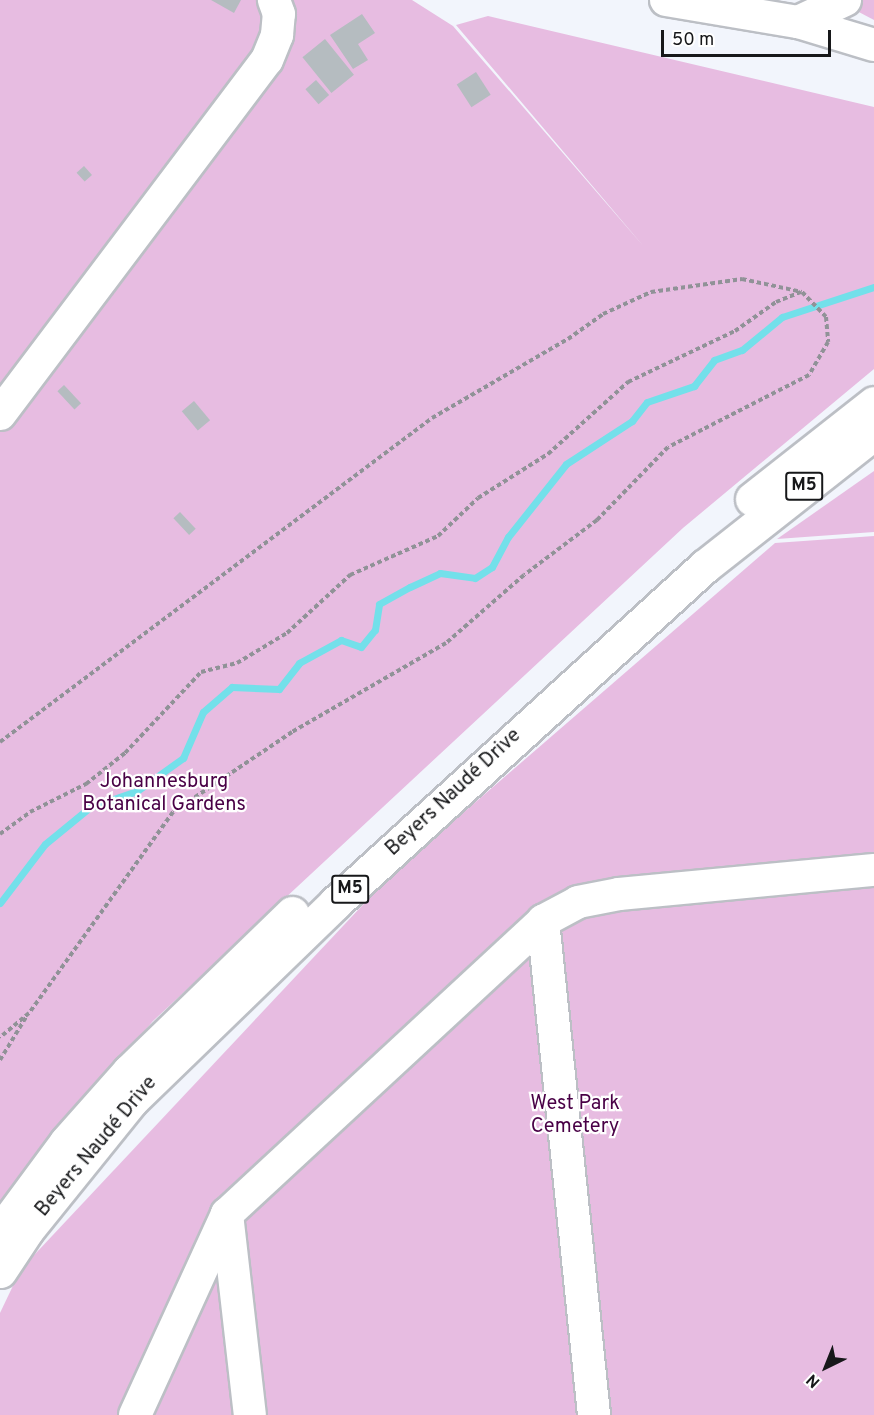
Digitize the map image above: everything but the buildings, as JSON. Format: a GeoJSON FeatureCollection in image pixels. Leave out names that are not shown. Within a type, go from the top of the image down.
{"type":"FeatureCollection","features":[{"type":"Feature","properties":{"kind":"main road","name":"Beyers Naudé Drive"},"geometry":{"type":"LineString","coordinates":[[0,1232],[87,1117],[198,1001],[546,678],[769,485],[874,404]]}},
{"type":"Feature","properties":{"kind":"main road","name":"Beyers Naudé Drive"},"geometry":{"type":"LineString","coordinates":[[0,1270],[41,1212],[131,1101],[335,903],[697,573],[874,434]]}},
{"type":"Feature","properties":{"kind":"street"},"geometry":{"type":"LineString","coordinates":[[4,401],[267,60],[277,35],[279,14],[274,0]]}},
{"type":"Feature","properties":{"kind":"street"},"geometry":{"type":"LineString","coordinates":[[666,0],[798,22],[874,45]]}},
{"type":"Feature","properties":{"kind":"street"},"geometry":{"type":"LineString","coordinates":[[798,22],[845,0]]}},
{"type":"Feature","properties":{"kind":"street"},"geometry":{"type":"LineString","coordinates":[[135,1415],[227,1214],[543,921],[578,902],[619,894],[874,870]]}},
{"type":"Feature","properties":{"kind":"street"},"geometry":{"type":"LineString","coordinates":[[543,921],[594,1415]]}},
{"type":"Feature","properties":{"kind":"street"},"geometry":{"type":"LineString","coordinates":[[227,1214],[250,1415]]}},
{"type":"Feature","properties":{"kind":"path"},"geometry":{"type":"LineString","coordinates":[[0,742],[432,418],[568,339],[603,314],[651,292],[692,284],[742,279],[802,292],[826,317],[828,342],[809,375],[668,447],[597,519],[524,575],[446,643],[292,732],[173,812],[29,1013],[0,1060]]}},
{"type":"Feature","properties":{"kind":"path"},"geometry":{"type":"LineString","coordinates":[[0,834],[30,812],[86,784],[125,753],[201,672],[237,663],[287,633],[350,575],[438,536],[478,498],[548,454],[628,382],[735,331],[776,302],[802,292]]}},
{"type":"Feature","properties":{"kind":"path"},"geometry":{"type":"LineString","coordinates":[[0,1038],[29,1013]]}},
{"type":"Feature","properties":{"kind":"green space","name":"Johannesburg Botanical Gardens"},"geometry":{"type":"Polygon","coordinates":[[[0,0],[412,0],[453,26],[645,248],[456,25],[488,16],[874,107],[874,369],[683,528],[153,1021],[56,1135],[0,1214],[0,0]]]}},
{"type":"Feature","properties":{"kind":"green space"},"geometry":{"type":"Polygon","coordinates":[[[836,0],[874,0],[874,20],[836,0]]]}},
{"type":"Feature","properties":{"kind":"green space"},"geometry":{"type":"Polygon","coordinates":[[[874,471],[874,532],[777,539],[874,471]]]}},
{"type":"Feature","properties":{"kind":"green space","name":"West Park Cemetery"},"geometry":{"type":"Polygon","coordinates":[[[874,536],[874,1415],[0,1415],[0,1313],[21,1269],[389,877],[775,543],[874,536]]]}},
{"type":"Feature","properties":{"kind":"waterway"},"geometry":{"type":"LineString","coordinates":[[0,903],[45,844],[90,807],[137,791],[183,758],[203,712],[232,687],[279,689],[299,663],[341,640],[361,647],[375,630],[379,604],[440,573],[475,578],[492,567],[508,537],[566,464],[632,421],[647,402],[694,386],[714,360],[742,350],[782,317],[874,287]]}}]}
